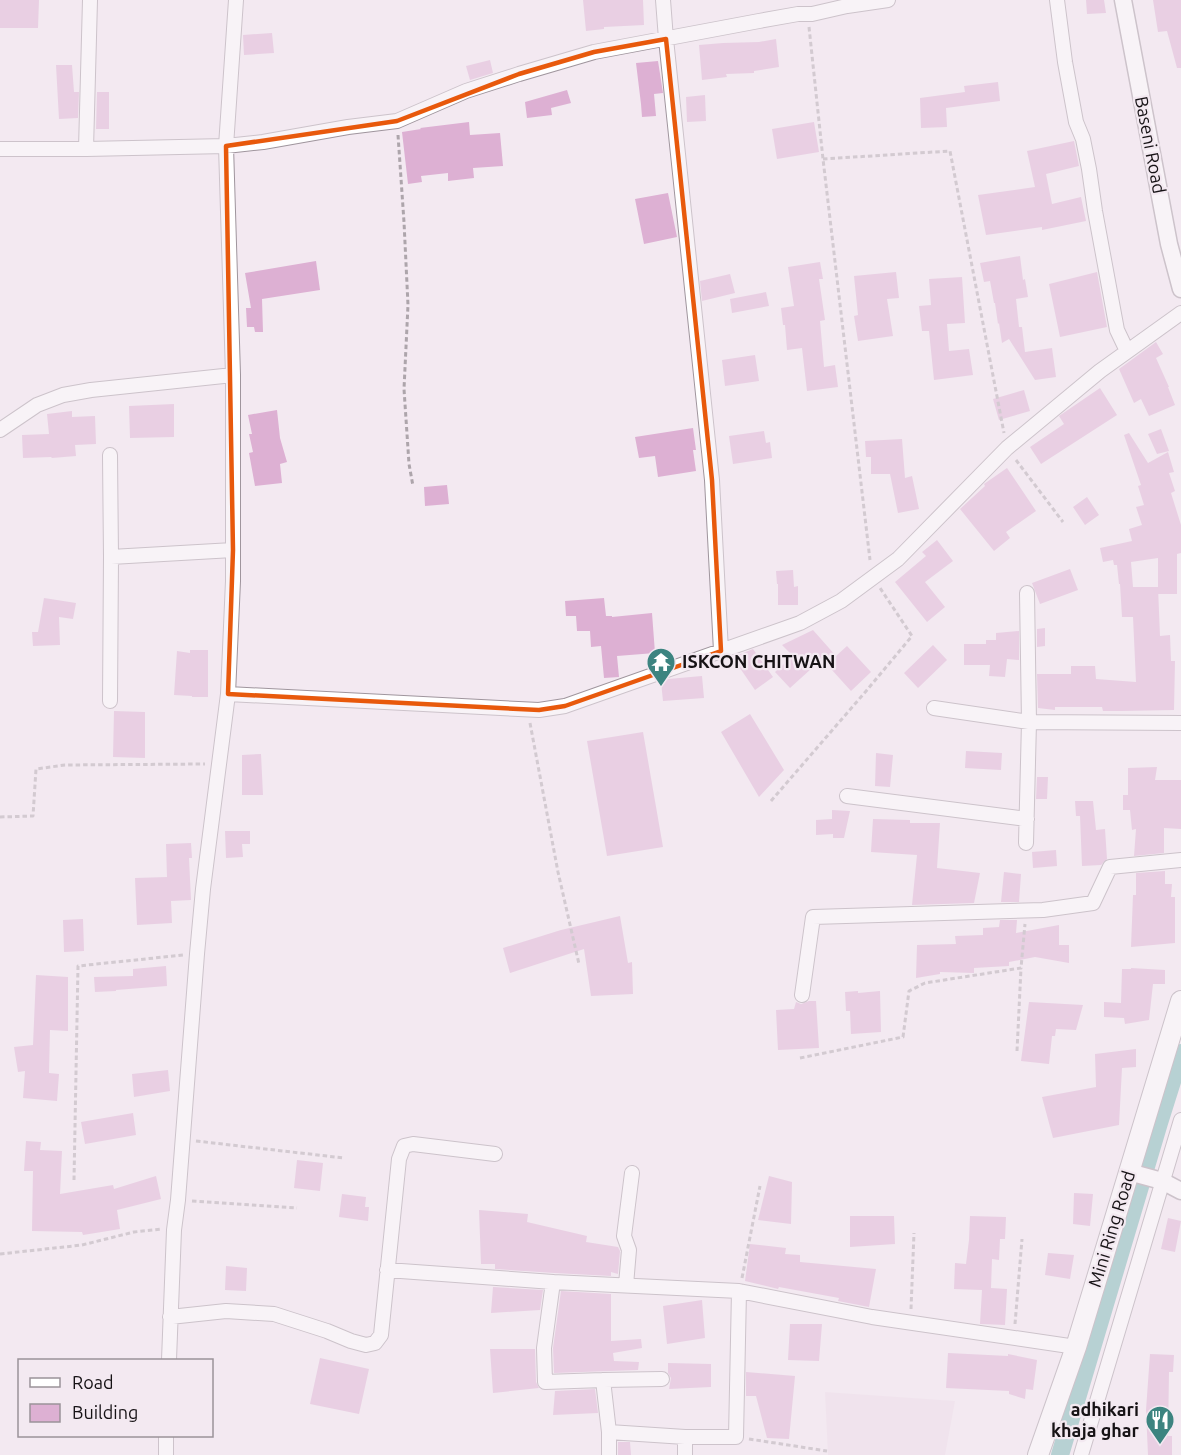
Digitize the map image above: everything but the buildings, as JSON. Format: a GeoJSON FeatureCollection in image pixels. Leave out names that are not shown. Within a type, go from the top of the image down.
{"type":"FeatureCollection","features":[{"type":"Feature","properties":{"kind":"main road","name":"Mini Ring Road"},"geometry":{"type":"LineString","coordinates":[[1038,1455],[1076,1347],[1181,1001]]}},
{"type":"Feature","properties":{"kind":"street"},"geometry":{"type":"LineString","coordinates":[[86,149],[90,0]]}},
{"type":"Feature","properties":{"kind":"street"},"geometry":{"type":"LineString","coordinates":[[169,1359],[174,1227],[197,954],[228,694],[233,581],[233,375],[226,146],[236,0]]}},
{"type":"Feature","properties":{"kind":"street"},"geometry":{"type":"LineString","coordinates":[[663,0],[712,480],[722,651]]}},
{"type":"Feature","properties":{"kind":"street"},"geometry":{"type":"LineString","coordinates":[[0,149],[226,146],[348,127],[397,122],[466,91],[594,52],[798,14],[812,14],[888,0]]}},
{"type":"Feature","properties":{"kind":"street"},"geometry":{"type":"LineString","coordinates":[[1057,0],[1065,62],[1076,122],[1083,139],[1089,169],[1117,330],[1127,351]]}},
{"type":"Feature","properties":{"kind":"street","name":"Baseni Road"},"geometry":{"type":"LineString","coordinates":[[1123,0],[1169,243],[1181,289]]}},
{"type":"Feature","properties":{"kind":"street"},"geometry":{"type":"LineString","coordinates":[[228,694],[539,710],[565,706],[800,623],[841,601],[898,559],[1007,448],[1100,371],[1181,313]]}},
{"type":"Feature","properties":{"kind":"street"},"geometry":{"type":"LineString","coordinates":[[0,430],[37,405],[63,395],[233,375]]}},
{"type":"Feature","properties":{"kind":"street"},"geometry":{"type":"LineString","coordinates":[[110,455],[110,701]]}},
{"type":"Feature","properties":{"kind":"street"},"geometry":{"type":"LineString","coordinates":[[111,557],[233,550]]}},
{"type":"Feature","properties":{"kind":"street"},"geometry":{"type":"LineString","coordinates":[[1026,843],[1029,722],[1027,593]]}},
{"type":"Feature","properties":{"kind":"street"},"geometry":{"type":"LineString","coordinates":[[934,708],[1029,722],[1181,723]]}},
{"type":"Feature","properties":{"kind":"street"},"geometry":{"type":"LineString","coordinates":[[847,796],[1027,819]]}},
{"type":"Feature","properties":{"kind":"street"},"geometry":{"type":"LineString","coordinates":[[802,995],[813,917],[1043,910],[1093,903],[1110,867],[1181,860]]}},
{"type":"Feature","properties":{"kind":"street"},"geometry":{"type":"LineString","coordinates":[[1081,1455],[1156,1179],[1181,1120]]}},
{"type":"Feature","properties":{"kind":"street"},"geometry":{"type":"LineString","coordinates":[[170,1317],[226,1311],[274,1314],[366,1345],[375,1342],[381,1335],[399,1159],[404,1146],[413,1144],[495,1154]]}},
{"type":"Feature","properties":{"kind":"street"},"geometry":{"type":"LineString","coordinates":[[1129,1172],[1156,1179],[1181,1191]]}},
{"type":"Feature","properties":{"kind":"street"},"geometry":{"type":"LineString","coordinates":[[626,1285],[629,1250],[624,1236],[632,1173]]}},
{"type":"Feature","properties":{"kind":"street"},"geometry":{"type":"LineString","coordinates":[[387,1270],[740,1292],[910,1323],[1076,1347]]}},
{"type":"Feature","properties":{"kind":"street"},"geometry":{"type":"LineString","coordinates":[[553,1282],[544,1348],[545,1383],[662,1379]]}},
{"type":"Feature","properties":{"kind":"street"},"geometry":{"type":"LineString","coordinates":[[609,1432],[686,1437],[736,1437],[740,1292]]}},
{"type":"Feature","properties":{"kind":"street"},"geometry":{"type":"LineString","coordinates":[[603,1380],[609,1432],[609,1455]]}},
{"type":"Feature","properties":{"kind":"street"},"geometry":{"type":"LineString","coordinates":[[166,1437],[166,1455]]}},
{"type":"Feature","properties":{"kind":"street"},"geometry":{"type":"LineString","coordinates":[[685,1455],[686,1437]]}},
{"type":"Feature","properties":{"kind":"path"},"geometry":{"type":"LineString","coordinates":[[771,801],[912,636],[872,577],[808,29],[812,14]]}},
{"type":"Feature","properties":{"kind":"path"},"geometry":{"type":"LineString","coordinates":[[397,122],[408,305],[404,389],[412,486]]}},
{"type":"Feature","properties":{"kind":"path"},"geometry":{"type":"LineString","coordinates":[[823,159],[950,151],[1007,448],[1063,522]]}},
{"type":"Feature","properties":{"kind":"path"},"geometry":{"type":"LineString","coordinates":[[528,709],[558,872],[579,964]]}},
{"type":"Feature","properties":{"kind":"path"},"geometry":{"type":"LineString","coordinates":[[0,817],[33,816],[36,769],[65,765],[219,764]]}},
{"type":"Feature","properties":{"kind":"path"},"geometry":{"type":"LineString","coordinates":[[1017,1051],[1026,910]]}},
{"type":"Feature","properties":{"kind":"path"},"geometry":{"type":"LineString","coordinates":[[74,1180],[78,966],[197,954]]}},
{"type":"Feature","properties":{"kind":"path"},"geometry":{"type":"LineString","coordinates":[[800,1058],[903,1036],[909,991],[925,983],[1021,968]]}},
{"type":"Feature","properties":{"kind":"path"},"geometry":{"type":"LineString","coordinates":[[182,1139],[344,1158]]}},
{"type":"Feature","properties":{"kind":"path"},"geometry":{"type":"LineString","coordinates":[[740,1292],[760,1186]]}},
{"type":"Feature","properties":{"kind":"path"},"geometry":{"type":"LineString","coordinates":[[178,1200],[297,1208]]}},
{"type":"Feature","properties":{"kind":"path"},"geometry":{"type":"LineString","coordinates":[[0,1254],[82,1245],[134,1232],[174,1227]]}},
{"type":"Feature","properties":{"kind":"path"},"geometry":{"type":"LineString","coordinates":[[910,1323],[914,1233]]}},
{"type":"Feature","properties":{"kind":"path"},"geometry":{"type":"LineString","coordinates":[[1013,1338],[1022,1239]]}},
{"type":"Feature","properties":{"kind":"path"},"geometry":{"type":"LineString","coordinates":[[736,1437],[827,1451]]}},
{"type":"Feature","properties":{"kind":"highlighted area"},"geometry":{"type":"Polygon","coordinates":[[[666,39],[712,480],[721,651],[565,706],[539,710],[228,694],[233,550],[226,146],[397,121],[519,74],[594,52],[666,39]]]}},
{"type":"Feature","properties":{"kind":"shaded area"},"geometry":{"type":"Polygon","coordinates":[[[825,1392],[955,1401],[945,1455],[828,1455],[825,1392]]]}},
{"type":"Feature","properties":{"kind":"waterway"},"geometry":{"type":"LineString","coordinates":[[1060,1455],[1181,1053]]}},
{"type":"Feature","properties":{"kind":"place","name":"ISKCON CHITWAN"},"geometry":{"type":"Point","coordinates":[661,688]}},
{"type":"Feature","properties":{"kind":"place","name":"adhikari khaja ghar"},"geometry":{"type":"Point","coordinates":[1160,1446]}}]}
